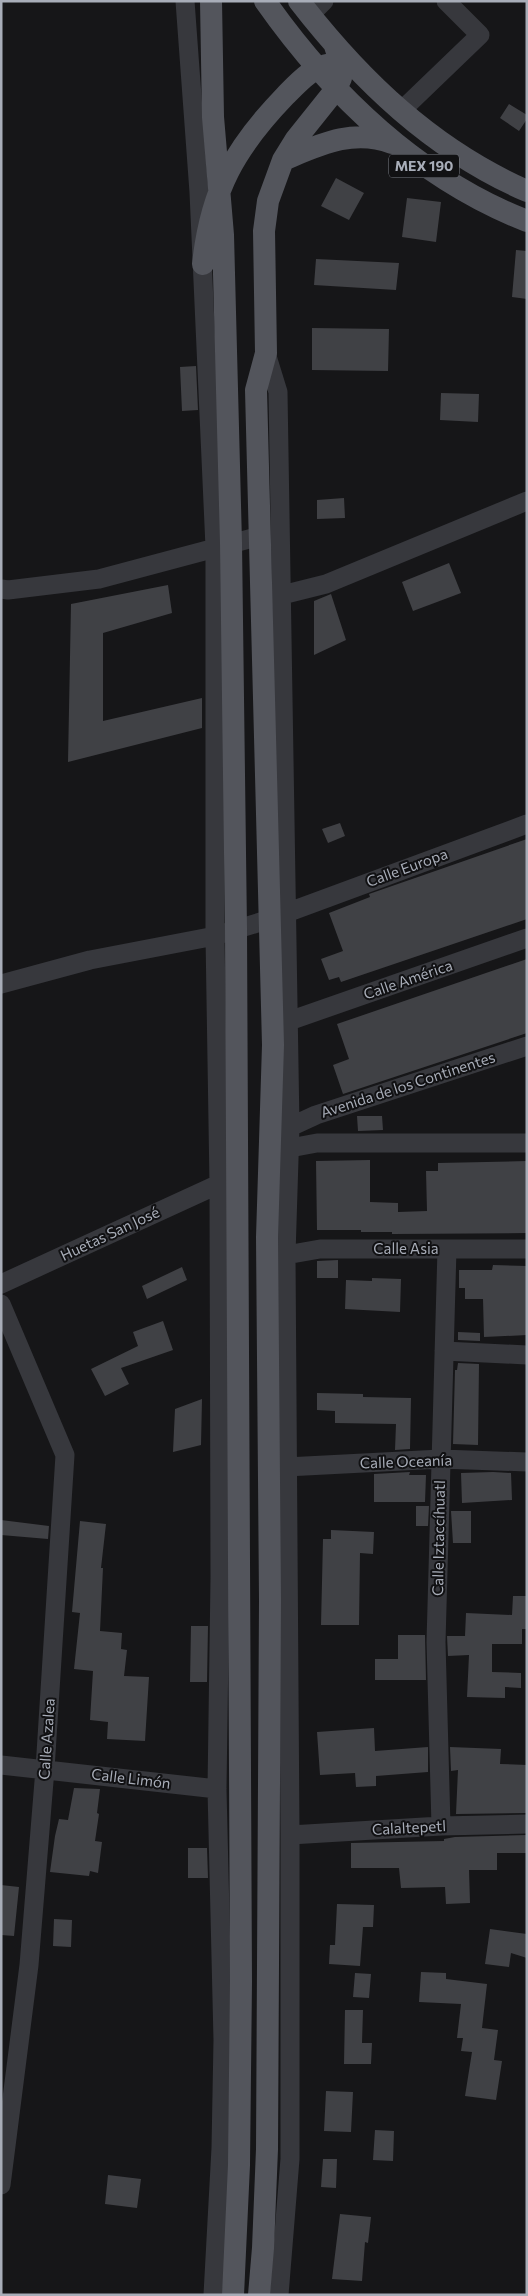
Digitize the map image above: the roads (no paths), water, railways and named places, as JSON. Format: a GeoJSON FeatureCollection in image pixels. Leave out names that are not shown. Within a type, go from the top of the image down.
{"type":"FeatureCollection","features":[{"type":"Feature","properties":{"kind":"main road"},"geometry":{"type":"LineString","coordinates":[[211,1],[213,117],[223,235],[223,545],[236,929],[241,2009],[239,2164],[232,2295]]}},
{"type":"Feature","properties":{"kind":"main road","name":"MEX 190"},"geometry":{"type":"LineString","coordinates":[[265,1],[336,89],[405,151],[449,182],[484,202],[527,221]]}},
{"type":"Feature","properties":{"kind":"main road","name":"MEX 190"},"geometry":{"type":"LineString","coordinates":[[311,6],[344,60],[401,111],[450,150],[484,170],[527,190]]}},
{"type":"Feature","properties":{"kind":"main road"},"geometry":{"type":"LineString","coordinates":[[202,264],[206,239],[220,191],[230,165],[245,142],[266,116],[317,67],[344,60],[341,78],[336,89],[296,139],[283,160],[268,201],[264,231],[266,353],[256,390],[260,536],[278,915],[267,1237],[270,1849],[267,2149],[259,2295]]}},
{"type":"Feature","properties":{"kind":"main road"},"geometry":{"type":"LineString","coordinates":[[283,160],[347,137],[383,139],[405,151]]}},
{"type":"Feature","properties":{"kind":"street"},"geometry":{"type":"LineString","coordinates":[[185,1],[223,545],[215,936],[219,1184],[220,1578],[217,1789],[223,2040],[221,2148],[213,2295]]}},
{"type":"Feature","properties":{"kind":"street"},"geometry":{"type":"LineString","coordinates":[[401,111],[480,35],[446,1]]}},
{"type":"Feature","properties":{"kind":"street"},"geometry":{"type":"LineString","coordinates":[[266,353],[278,392],[282,594],[278,915],[289,1021],[290,1127],[286,1255],[290,2159],[279,2295]]}},
{"type":"Feature","properties":{"kind":"street"},"geometry":{"type":"LineString","coordinates":[[282,594],[326,584],[527,501]]}},
{"type":"Feature","properties":{"kind":"street"},"geometry":{"type":"LineString","coordinates":[[1,589],[8,590],[99,579],[260,536]]}},
{"type":"Feature","properties":{"kind":"street","name":"Calle Europa"},"geometry":{"type":"LineString","coordinates":[[1,984],[90,960],[215,936],[278,915],[527,824]]}},
{"type":"Feature","properties":{"kind":"street","name":"Calle América"},"geometry":{"type":"LineString","coordinates":[[289,1021],[527,938]]}},
{"type":"Feature","properties":{"kind":"street","name":"Avenida de los Continentes"},"geometry":{"type":"LineString","coordinates":[[290,1127],[316,1115],[527,1046]]}},
{"type":"Feature","properties":{"kind":"street","name":"Avenida de los Continentes"},"geometry":{"type":"LineString","coordinates":[[290,1148],[317,1143],[527,1143]]}},
{"type":"Feature","properties":{"kind":"street","name":"Huetas San José"},"geometry":{"type":"LineString","coordinates":[[1,1284],[219,1184]]}},
{"type":"Feature","properties":{"kind":"street","name":"Calle Asia"},"geometry":{"type":"LineString","coordinates":[[286,1255],[320,1249],[527,1249]]}},
{"type":"Feature","properties":{"kind":"street","name":"Calle Iztaccíhuatl"},"geometry":{"type":"LineString","coordinates":[[441,1826],[436,1642],[447,1249]]}},
{"type":"Feature","properties":{"kind":"street","name":"Calle Azalea"},"geometry":{"type":"LineString","coordinates":[[1,1304],[65,1455],[45,1769],[29,1965],[1,2185]]}},
{"type":"Feature","properties":{"kind":"street"},"geometry":{"type":"LineString","coordinates":[[444,1351],[527,1355]]}},
{"type":"Feature","properties":{"kind":"street","name":"Calle Oceanía"},"geometry":{"type":"LineString","coordinates":[[286,1467],[441,1459],[527,1462]]}},
{"type":"Feature","properties":{"kind":"street","name":"Calle Limón"},"geometry":{"type":"LineString","coordinates":[[1,1765],[217,1789]]}},
{"type":"Feature","properties":{"kind":"street","name":"Calaltepetl"},"geometry":{"type":"LineString","coordinates":[[290,1835],[441,1826],[527,1824]]}}]}
